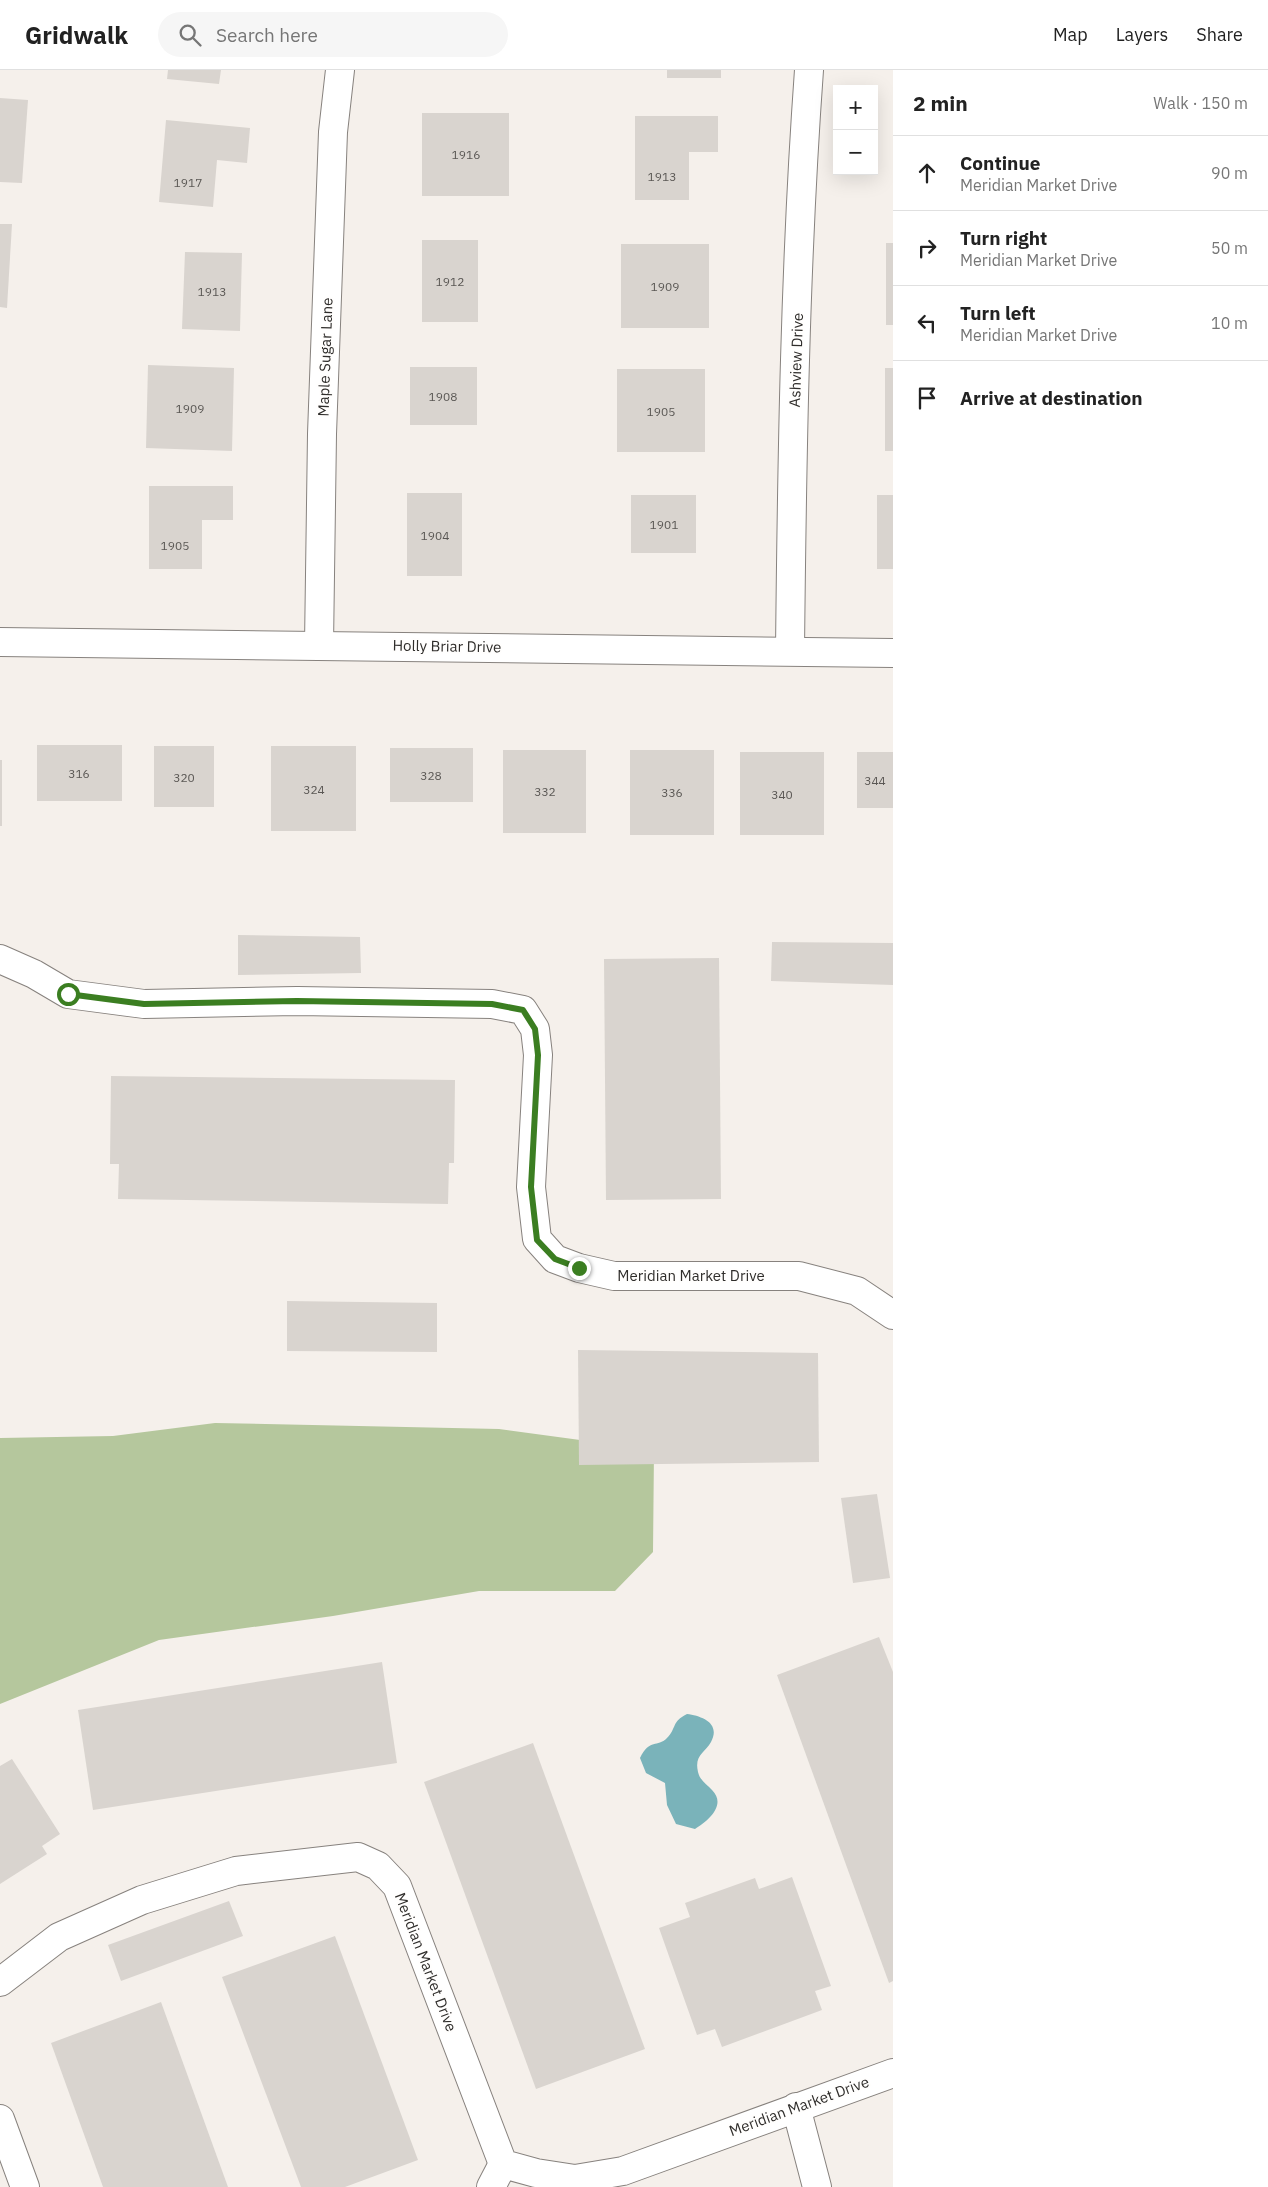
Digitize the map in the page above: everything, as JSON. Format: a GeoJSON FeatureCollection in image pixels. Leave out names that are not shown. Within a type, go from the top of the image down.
{"type":"FeatureCollection","features":[{"type":"Feature","properties":{"kind":"street","name":"Maple Sugar Lane"},"geometry":{"type":"LineString","coordinates":[[320,645],[322,434],[333,132],[340,70]]}},
{"type":"Feature","properties":{"kind":"street","name":"Ashview Drive"},"geometry":{"type":"LineString","coordinates":[[790,651],[794,412],[802,174],[809,70]]}},
{"type":"Feature","properties":{"kind":"street","name":"Holly Briar Drive"},"geometry":{"type":"LineString","coordinates":[[0,642],[893,653]]}},
{"type":"Feature","properties":{"kind":"street","name":"Meridian Market Drive"},"geometry":{"type":"LineString","coordinates":[[0,959],[34,974],[68,994],[144,1004],[297,1001],[492,1004],[523,1010],[535,1029],[538,1055],[531,1187],[537,1240],[555,1259],[579,1268],[614,1276],[800,1276],[857,1291],[893,1315]]}},
{"type":"Feature","properties":{"kind":"street","name":"Meridian Market Drive"},"geometry":{"type":"LineString","coordinates":[[0,1982],[59,1937],[142,1900],[236,1871],[358,1857],[378,1866],[397,1886],[497,2175],[536,2173],[575,2179],[623,2170],[893,2073]]}},
{"type":"Feature","properties":{"kind":"street"},"geometry":{"type":"LineString","coordinates":[[796,2107],[817,2187]]}},
{"type":"Feature","properties":{"kind":"street"},"geometry":{"type":"LineString","coordinates":[[0,2119],[25,2187]]}},
{"type":"Feature","properties":{"kind":"green space"},"geometry":{"type":"Polygon","coordinates":[[[215,1423],[499,1429],[654,1450],[653,1552],[615,1591],[479,1591],[333,1616],[159,1640],[0,1704],[0,1438],[113,1436],[215,1423]]]}},
{"type":"Feature","properties":{"kind":"water"},"geometry":{"type":"Polygon","coordinates":[[[687,1714],[704,1719],[712,1725],[714,1730],[711,1742],[699,1758],[697,1766],[700,1778],[716,1796],[718,1801],[717,1807],[705,1822],[695,1829],[676,1824],[667,1805],[665,1783],[646,1773],[640,1758],[647,1748],[667,1738],[676,1722],[687,1714]]]}},
{"type":"Feature","properties":{"kind":"building"},"geometry":{"type":"Polygon","coordinates":[[[168,70],[221,70],[219,84],[167,79],[168,70]]]}},
{"type":"Feature","properties":{"kind":"building"},"geometry":{"type":"Polygon","coordinates":[[[667,70],[721,70],[721,78],[667,78],[667,70]]]}},
{"type":"Feature","properties":{"kind":"building"},"geometry":{"type":"Polygon","coordinates":[[[0,98],[28,100],[22,183],[0,182],[0,98]]]}},
{"type":"Feature","properties":{"kind":"building"},"geometry":{"type":"Polygon","coordinates":[[[422,113],[509,113],[509,196],[422,196],[422,113]]]}},
{"type":"Feature","properties":{"kind":"building"},"geometry":{"type":"Polygon","coordinates":[[[635,116],[718,116],[718,152],[689,152],[689,200],[635,200],[635,116]]]}},
{"type":"Feature","properties":{"kind":"building"},"geometry":{"type":"Polygon","coordinates":[[[166,120],[250,128],[247,163],[217,160],[213,207],[159,202],[166,120]]]}},
{"type":"Feature","properties":{"kind":"building"},"geometry":{"type":"Polygon","coordinates":[[[0,224],[12,224],[7,308],[0,307],[0,224]]]}},
{"type":"Feature","properties":{"kind":"building"},"geometry":{"type":"Polygon","coordinates":[[[422,240],[478,240],[478,322],[422,322],[422,240]]]}},
{"type":"Feature","properties":{"kind":"building"},"geometry":{"type":"Polygon","coordinates":[[[886,243],[893,243],[893,325],[886,325],[886,243]]]}},
{"type":"Feature","properties":{"kind":"building"},"geometry":{"type":"Polygon","coordinates":[[[621,244],[709,244],[709,328],[621,328],[621,244]]]}},
{"type":"Feature","properties":{"kind":"building"},"geometry":{"type":"Polygon","coordinates":[[[185,252],[242,253],[240,331],[182,329],[185,252]]]}},
{"type":"Feature","properties":{"kind":"building"},"geometry":{"type":"Polygon","coordinates":[[[148,365],[234,368],[232,451],[146,448],[148,365]]]}},
{"type":"Feature","properties":{"kind":"building"},"geometry":{"type":"Polygon","coordinates":[[[410,367],[477,367],[477,425],[410,425],[410,367]]]}},
{"type":"Feature","properties":{"kind":"building"},"geometry":{"type":"Polygon","coordinates":[[[885,368],[893,368],[893,451],[885,451],[885,368]]]}},
{"type":"Feature","properties":{"kind":"building"},"geometry":{"type":"Polygon","coordinates":[[[617,369],[705,369],[705,452],[617,452],[617,369]]]}},
{"type":"Feature","properties":{"kind":"building"},"geometry":{"type":"Polygon","coordinates":[[[149,486],[233,486],[233,520],[202,520],[202,569],[149,569],[149,486]]]}},
{"type":"Feature","properties":{"kind":"building"},"geometry":{"type":"Polygon","coordinates":[[[407,493],[462,493],[462,576],[407,576],[407,493]]]}},
{"type":"Feature","properties":{"kind":"building"},"geometry":{"type":"Polygon","coordinates":[[[631,495],[696,495],[696,553],[631,553],[631,495]]]}},
{"type":"Feature","properties":{"kind":"building"},"geometry":{"type":"Polygon","coordinates":[[[877,495],[893,495],[893,569],[877,569],[877,495]]]}},
{"type":"Feature","properties":{"kind":"building"},"geometry":{"type":"Polygon","coordinates":[[[37,745],[122,745],[122,801],[37,801],[37,745]]]}},
{"type":"Feature","properties":{"kind":"building"},"geometry":{"type":"Polygon","coordinates":[[[154,746],[214,746],[214,807],[154,807],[154,746]]]}},
{"type":"Feature","properties":{"kind":"building"},"geometry":{"type":"Polygon","coordinates":[[[271,746],[356,746],[356,831],[271,831],[271,746]]]}},
{"type":"Feature","properties":{"kind":"building"},"geometry":{"type":"Polygon","coordinates":[[[390,748],[473,748],[473,802],[390,802],[390,748]]]}},
{"type":"Feature","properties":{"kind":"building"},"geometry":{"type":"Polygon","coordinates":[[[503,750],[586,750],[586,833],[503,833],[503,750]]]}},
{"type":"Feature","properties":{"kind":"building"},"geometry":{"type":"Polygon","coordinates":[[[630,750],[714,750],[714,835],[630,835],[630,750]]]}},
{"type":"Feature","properties":{"kind":"building"},"geometry":{"type":"Polygon","coordinates":[[[740,752],[824,752],[824,835],[740,835],[740,752]]]}},
{"type":"Feature","properties":{"kind":"building"},"geometry":{"type":"Polygon","coordinates":[[[857,752],[893,752],[893,808],[857,808],[857,752]]]}},
{"type":"Feature","properties":{"kind":"building"},"geometry":{"type":"Polygon","coordinates":[[[0,760],[2,760],[2,826],[0,826],[0,760]]]}},
{"type":"Feature","properties":{"kind":"building"},"geometry":{"type":"Polygon","coordinates":[[[238,935],[360,937],[361,973],[238,975],[238,935]]]}},
{"type":"Feature","properties":{"kind":"building"},"geometry":{"type":"Polygon","coordinates":[[[772,942],[893,943],[893,985],[771,981],[772,942]]]}},
{"type":"Feature","properties":{"kind":"building"},"geometry":{"type":"Polygon","coordinates":[[[719,958],[721,1199],[606,1200],[604,959],[719,958]]]}},
{"type":"Feature","properties":{"kind":"building"},"geometry":{"type":"Polygon","coordinates":[[[111,1076],[455,1080],[454,1163],[449,1163],[448,1204],[118,1199],[119,1164],[110,1164],[111,1076]]]}},
{"type":"Feature","properties":{"kind":"building"},"geometry":{"type":"Polygon","coordinates":[[[287,1301],[437,1303],[437,1352],[287,1351],[287,1301]]]}},
{"type":"Feature","properties":{"kind":"building"},"geometry":{"type":"Polygon","coordinates":[[[578,1350],[818,1353],[819,1462],[579,1465],[578,1350]]]}},
{"type":"Feature","properties":{"kind":"building"},"geometry":{"type":"Polygon","coordinates":[[[877,1494],[890,1578],[853,1583],[841,1498],[877,1494]]]}},
{"type":"Feature","properties":{"kind":"building"},"geometry":{"type":"Polygon","coordinates":[[[879,1637],[893,1672],[893,1981],[889,1983],[777,1675],[879,1637]]]}},
{"type":"Feature","properties":{"kind":"building"},"geometry":{"type":"Polygon","coordinates":[[[382,1662],[397,1763],[93,1810],[78,1710],[382,1662]]]}},
{"type":"Feature","properties":{"kind":"building"},"geometry":{"type":"Polygon","coordinates":[[[533,1743],[645,2049],[536,2089],[424,1782],[533,1743]]]}},
{"type":"Feature","properties":{"kind":"building"},"geometry":{"type":"Polygon","coordinates":[[[12,1759],[60,1834],[42,1846],[47,1854],[0,1884],[0,1766],[12,1759]]]}},
{"type":"Feature","properties":{"kind":"building"},"geometry":{"type":"Polygon","coordinates":[[[792,1877],[831,1986],[815,1991],[822,2010],[722,2047],[715,2029],[697,2035],[659,1928],[690,1917],[685,1903],[755,1878],[759,1889],[792,1877]]]}},
{"type":"Feature","properties":{"kind":"building"},"geometry":{"type":"Polygon","coordinates":[[[229,1901],[243,1936],[121,1981],[108,1945],[229,1901]]]}},
{"type":"Feature","properties":{"kind":"building"},"geometry":{"type":"Polygon","coordinates":[[[335,1936],[418,2160],[345,2187],[301,2187],[222,1977],[335,1936]]]}},
{"type":"Feature","properties":{"kind":"building"},"geometry":{"type":"Polygon","coordinates":[[[161,2002],[228,2187],[103,2187],[51,2043],[161,2002]]]}},
{"type":"Feature","properties":{"kind":"route"},"geometry":{"type":"LineString","coordinates":[[68,994],[144,1004],[297,1001],[492,1004],[523,1010],[535,1029],[538,1055],[531,1187],[537,1240],[555,1259],[579,1268]]}}]}
